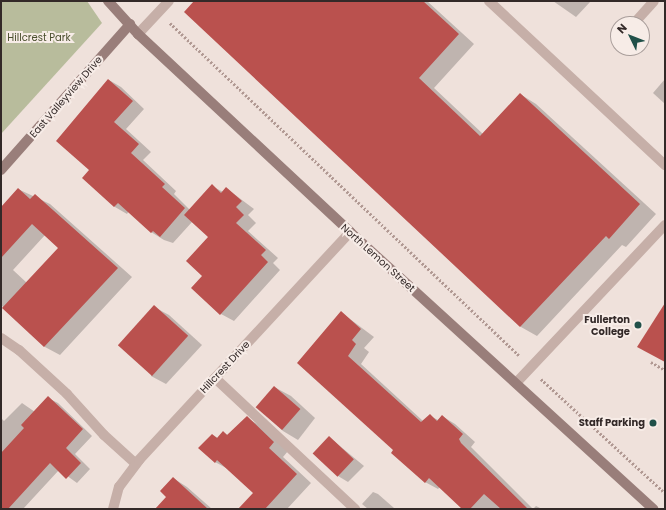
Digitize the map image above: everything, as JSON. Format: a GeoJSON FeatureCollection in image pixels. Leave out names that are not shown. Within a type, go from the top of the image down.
{"type":"FeatureCollection","features":[{"type":"Feature","properties":{"kind":"street","name":"North Lemon Street"},"geometry":{"type":"LineString","coordinates":[[108,1],[138,34],[350,232],[653,509]]}},
{"type":"Feature","properties":{"kind":"street"},"geometry":{"type":"LineString","coordinates":[[138,34],[169,1]]}},
{"type":"Feature","properties":{"kind":"street"},"geometry":{"type":"LineString","coordinates":[[489,1],[665,165]]}},
{"type":"Feature","properties":{"kind":"street"},"geometry":{"type":"LineString","coordinates":[[641,16],[654,1]]}},
{"type":"Feature","properties":{"kind":"street","name":"East Valleyview Drive"},"geometry":{"type":"LineString","coordinates":[[1,170],[130,24]]}},
{"type":"Feature","properties":{"kind":"street"},"geometry":{"type":"LineString","coordinates":[[516,383],[665,225]]}},
{"type":"Feature","properties":{"kind":"street","name":"Hillcrest Drive"},"geometry":{"type":"LineString","coordinates":[[113,509],[120,487],[136,464],[350,232]]}},
{"type":"Feature","properties":{"kind":"street"},"geometry":{"type":"LineString","coordinates":[[1,338],[19,350],[67,394],[104,436],[136,464]]}},
{"type":"Feature","properties":{"kind":"street"},"geometry":{"type":"LineString","coordinates":[[215,378],[355,509]]}},
{"type":"Feature","properties":{"kind":"path"},"geometry":{"type":"LineString","coordinates":[[158,13],[353,195],[516,350],[531,368],[665,493]]}},
{"type":"Feature","properties":{"kind":"path"},"geometry":{"type":"LineString","coordinates":[[651,362],[665,370]]}},
{"type":"Feature","properties":{"kind":"green space","name":"Hillcrest Park"},"geometry":{"type":"Polygon","coordinates":[[[1,1],[87,1],[102,23],[1,134],[1,1]]]}},
{"type":"Feature","properties":{"kind":"building"},"geometry":{"type":"Polygon","coordinates":[[[194,1],[423,1],[459,34],[419,78],[480,136],[520,93],[640,204],[609,239],[606,236],[520,327],[184,12],[194,1]]]}},
{"type":"Feature","properties":{"kind":"building"},"geometry":{"type":"Polygon","coordinates":[[[108,79],[133,101],[114,122],[139,144],[131,153],[165,184],[162,187],[185,208],[160,237],[153,231],[151,233],[118,203],[114,207],[82,178],[89,170],[56,141],[108,79]]]}},
{"type":"Feature","properties":{"kind":"building"},"geometry":{"type":"Polygon","coordinates":[[[212,184],[221,193],[226,187],[242,201],[236,207],[244,215],[236,223],[266,250],[261,255],[268,262],[220,315],[191,288],[202,276],[186,261],[208,237],[184,215],[212,184]]]}},
{"type":"Feature","properties":{"kind":"building"},"geometry":{"type":"Polygon","coordinates":[[[18,188],[30,199],[35,194],[118,268],[44,347],[2,308],[58,248],[32,224],[1,258],[1,207],[18,188]]]}},
{"type":"Feature","properties":{"kind":"building"},"geometry":{"type":"Polygon","coordinates":[[[665,303],[665,362],[637,347],[665,303]]]}},
{"type":"Feature","properties":{"kind":"building"},"geometry":{"type":"Polygon","coordinates":[[[154,305],[188,336],[152,376],[118,345],[154,305]]]}},
{"type":"Feature","properties":{"kind":"building"},"geometry":{"type":"Polygon","coordinates":[[[341,311],[361,329],[352,340],[356,344],[348,356],[421,422],[430,414],[437,421],[442,415],[463,434],[459,439],[461,443],[528,509],[501,509],[484,494],[470,509],[462,509],[429,478],[425,483],[391,453],[393,450],[297,363],[341,311]]]}},
{"type":"Feature","properties":{"kind":"building"},"geometry":{"type":"Polygon","coordinates":[[[274,386],[300,409],[282,430],[256,407],[274,386]]]}},
{"type":"Feature","properties":{"kind":"building"},"geometry":{"type":"Polygon","coordinates":[[[48,396],[83,429],[66,448],[81,463],[66,479],[50,463],[8,509],[1,509],[1,453],[24,428],[21,425],[48,396]]]}},
{"type":"Feature","properties":{"kind":"building"},"geometry":{"type":"Polygon","coordinates":[[[247,416],[274,442],[269,448],[297,474],[265,509],[238,509],[253,493],[217,460],[215,463],[198,448],[212,434],[217,438],[223,431],[227,435],[247,416]]]}},
{"type":"Feature","properties":{"kind":"building"},"geometry":{"type":"Polygon","coordinates":[[[329,436],[354,459],[337,477],[313,454],[329,436]]]}},
{"type":"Feature","properties":{"kind":"building"},"geometry":{"type":"Polygon","coordinates":[[[173,477],[208,509],[155,509],[166,497],[160,491],[173,477]]]}},
{"type":"Feature","properties":{"kind":"place","name":"Fullerton College"},"geometry":{"type":"Point","coordinates":[638,325]}},
{"type":"Feature","properties":{"kind":"place","name":"Staff Parking"},"geometry":{"type":"Point","coordinates":[653,423]}}]}
